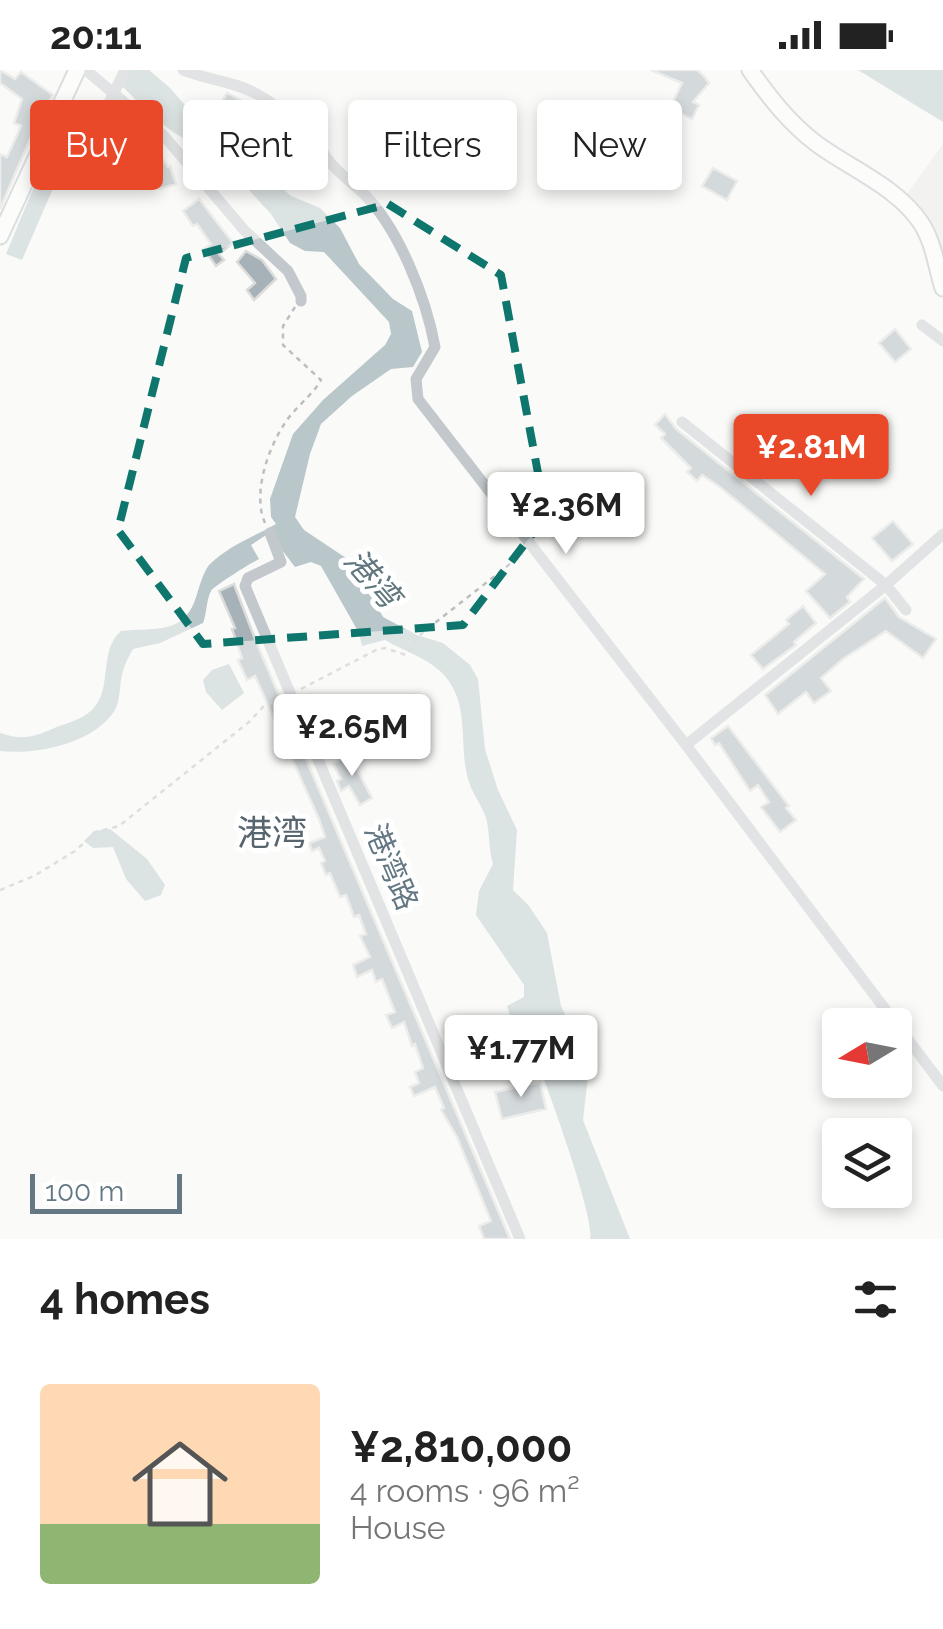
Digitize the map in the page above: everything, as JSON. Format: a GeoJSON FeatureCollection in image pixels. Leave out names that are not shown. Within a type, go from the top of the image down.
{"type":"FeatureCollection","features":[{"type":"Feature","properties":{"kind":"street"},"geometry":{"type":"LineString","coordinates":[[65,100],[78,70]]}},
{"type":"Feature","properties":{"kind":"street"},"geometry":{"type":"LineString","coordinates":[[86,70],[113,86],[164,136],[245,231],[288,271],[301,301]]}},
{"type":"Feature","properties":{"kind":"street"},"geometry":{"type":"LineString","coordinates":[[107,100],[125,70]]}},
{"type":"Feature","properties":{"kind":"street"},"geometry":{"type":"LineString","coordinates":[[184,70],[210,81],[241,86],[304,130],[317,141],[326,159],[364,194],[395,234],[428,316],[435,347],[416,379],[418,399],[943,1086]]}},
{"type":"Feature","properties":{"kind":"street"},"geometry":{"type":"LineString","coordinates":[[750,70],[780,112],[816,143],[905,202],[934,250],[943,288]]}},
{"type":"Feature","properties":{"kind":"street"},"geometry":{"type":"LineString","coordinates":[[0,236],[30,175]]}},
{"type":"Feature","properties":{"kind":"street"},"geometry":{"type":"LineString","coordinates":[[922,324],[943,341]]}},
{"type":"Feature","properties":{"kind":"street"},"geometry":{"type":"LineString","coordinates":[[682,422],[886,584],[906,610]]}},
{"type":"Feature","properties":{"kind":"street","name":"港湾路"},"geometry":{"type":"LineString","coordinates":[[270,533],[282,562],[248,578],[245,586],[520,1239]]}},
{"type":"Feature","properties":{"kind":"street"},"geometry":{"type":"LineString","coordinates":[[686,745],[943,534]]}},
{"type":"Feature","properties":{"kind":"path"},"geometry":{"type":"LineString","coordinates":[[270,533],[259,509],[262,477],[283,425],[322,380],[283,345],[284,326],[301,301]]}},
{"type":"Feature","properties":{"kind":"path"},"geometry":{"type":"LineString","coordinates":[[0,890],[34,876],[75,851],[96,832],[119,826],[263,707],[376,650],[385,648],[406,655],[422,632],[532,547]]}},
{"type":"Feature","properties":{"kind":"highlighted area"},"geometry":{"type":"Polygon","coordinates":[[[388,204],[501,275],[546,516],[463,625],[203,644],[118,530],[186,258],[388,204]]]}},
{"type":"Feature","properties":{"kind":"shaded area"},"geometry":{"type":"Polygon","coordinates":[[[119,70],[149,70],[183,103],[183,137],[163,125],[163,100],[136,100],[119,83],[119,70]]]}},
{"type":"Feature","properties":{"kind":"shaded area"},"geometry":{"type":"Polygon","coordinates":[[[858,70],[943,70],[943,122],[858,70]]]}},
{"type":"Feature","properties":{"kind":"shaded area"},"geometry":{"type":"Polygon","coordinates":[[[943,144],[943,270],[933,237],[907,194],[943,144]]]}},
{"type":"Feature","properties":{"kind":"shaded area"},"geometry":{"type":"Polygon","coordinates":[[[33,190],[52,190],[22,260],[6,254],[33,190]]]}},
{"type":"Feature","properties":{"kind":"shaded area"},"geometry":{"type":"Polygon","coordinates":[[[249,190],[284,190],[320,208],[340,228],[359,264],[393,299],[412,311],[422,352],[413,367],[391,369],[321,424],[295,517],[304,530],[352,562],[383,617],[443,643],[470,665],[478,679],[485,749],[517,830],[513,890],[547,933],[561,1006],[589,1068],[583,1120],[630,1239],[590,1239],[584,1200],[549,1094],[519,1017],[510,1015],[507,1006],[524,997],[524,985],[476,915],[479,891],[493,864],[486,818],[467,775],[456,693],[437,668],[385,640],[362,646],[359,633],[321,566],[311,562],[295,567],[269,533],[251,545],[259,559],[211,591],[203,623],[160,643],[133,649],[123,671],[117,706],[106,722],[63,745],[0,751],[0,733],[32,736],[87,714],[101,696],[109,650],[121,631],[158,629],[177,623],[192,607],[203,575],[216,558],[276,524],[271,517],[270,499],[293,434],[323,400],[385,345],[391,334],[389,322],[324,252],[305,251],[290,243],[249,190]]]}},
{"type":"Feature","properties":{"kind":"shaded area"},"geometry":{"type":"Polygon","coordinates":[[[229,664],[244,693],[222,710],[206,692],[203,680],[212,670],[229,664]]]}},
{"type":"Feature","properties":{"kind":"shaded area"},"geometry":{"type":"Polygon","coordinates":[[[110,829],[147,859],[165,885],[161,895],[145,901],[126,879],[113,847],[93,848],[84,841],[94,831],[110,829]]]}},
{"type":"Feature","properties":{"kind":"building"},"geometry":{"type":"Polygon","coordinates":[[[0,70],[15,79],[21,72],[53,95],[50,100],[30,100],[30,139],[0,209],[0,154],[7,157],[21,126],[14,123],[22,99],[0,83],[0,70]]]}},
{"type":"Feature","properties":{"kind":"building"},"geometry":{"type":"Polygon","coordinates":[[[651,70],[697,70],[703,75],[709,83],[693,102],[699,105],[692,119],[682,114],[682,100],[674,100],[682,83],[651,70]]]}},
{"type":"Feature","properties":{"kind":"building"},"geometry":{"type":"Polygon","coordinates":[[[163,160],[170,166],[176,184],[163,188],[163,160]]]}},
{"type":"Feature","properties":{"kind":"building"},"geometry":{"type":"Polygon","coordinates":[[[713,168],[737,181],[727,200],[702,186],[713,168]]]}},
{"type":"Feature","properties":{"kind":"building"},"geometry":{"type":"Polygon","coordinates":[[[199,199],[233,243],[219,254],[224,260],[216,266],[204,249],[211,244],[183,211],[199,199]]]}},
{"type":"Feature","properties":{"kind":"building"},"geometry":{"type":"Polygon","coordinates":[[[246,251],[262,260],[276,279],[254,300],[247,290],[255,283],[237,262],[246,251]]]}},
{"type":"Feature","properties":{"kind":"building"},"geometry":{"type":"Polygon","coordinates":[[[895,329],[911,349],[895,362],[879,343],[895,329]]]}},
{"type":"Feature","properties":{"kind":"building"},"geometry":{"type":"Polygon","coordinates":[[[665,414],[676,429],[864,579],[847,597],[850,602],[830,618],[806,591],[825,574],[720,487],[702,475],[697,481],[687,472],[691,468],[661,438],[665,434],[655,425],[665,414]]]}},
{"type":"Feature","properties":{"kind":"building"},"geometry":{"type":"Polygon","coordinates":[[[893,521],[913,544],[892,561],[872,538],[893,521]]]}},
{"type":"Feature","properties":{"kind":"building"},"geometry":{"type":"Polygon","coordinates":[[[234,584],[510,1239],[484,1239],[479,1226],[491,1221],[457,1137],[441,1110],[444,1108],[435,1087],[414,1096],[410,1087],[419,1083],[415,1072],[423,1068],[415,1044],[412,1046],[404,1022],[392,1028],[386,1015],[395,1012],[382,979],[376,982],[372,970],[357,977],[353,965],[370,957],[360,936],[366,934],[346,895],[340,897],[330,873],[326,875],[319,848],[312,851],[309,843],[325,837],[319,819],[255,676],[247,680],[238,660],[242,658],[232,629],[235,628],[219,591],[234,584]]]}},
{"type":"Feature","properties":{"kind":"building"},"geometry":{"type":"Polygon","coordinates":[[[885,598],[899,617],[936,639],[923,658],[886,631],[821,678],[831,691],[814,703],[806,692],[778,714],[765,695],[885,598]]]}},
{"type":"Feature","properties":{"kind":"building"},"geometry":{"type":"Polygon","coordinates":[[[803,606],[816,623],[794,642],[796,645],[763,669],[751,655],[789,624],[786,620],[803,606]]]}},
{"type":"Feature","properties":{"kind":"building"},"geometry":{"type":"Polygon","coordinates":[[[728,726],[796,820],[780,832],[761,807],[769,802],[758,785],[750,791],[719,743],[715,745],[711,738],[728,726]]]}},
{"type":"Feature","properties":{"kind":"building"},"geometry":{"type":"Polygon","coordinates":[[[349,754],[372,798],[360,805],[349,786],[341,791],[337,781],[341,779],[333,764],[349,754]]]}},
{"type":"Feature","properties":{"kind":"building"},"geometry":{"type":"Polygon","coordinates":[[[540,1082],[546,1109],[502,1119],[495,1092],[540,1082]]]}},
{"type":"Feature","properties":{"kind":"district","name":"港湾"},"geometry":{"type":"Point","coordinates":[272,833]}}]}
